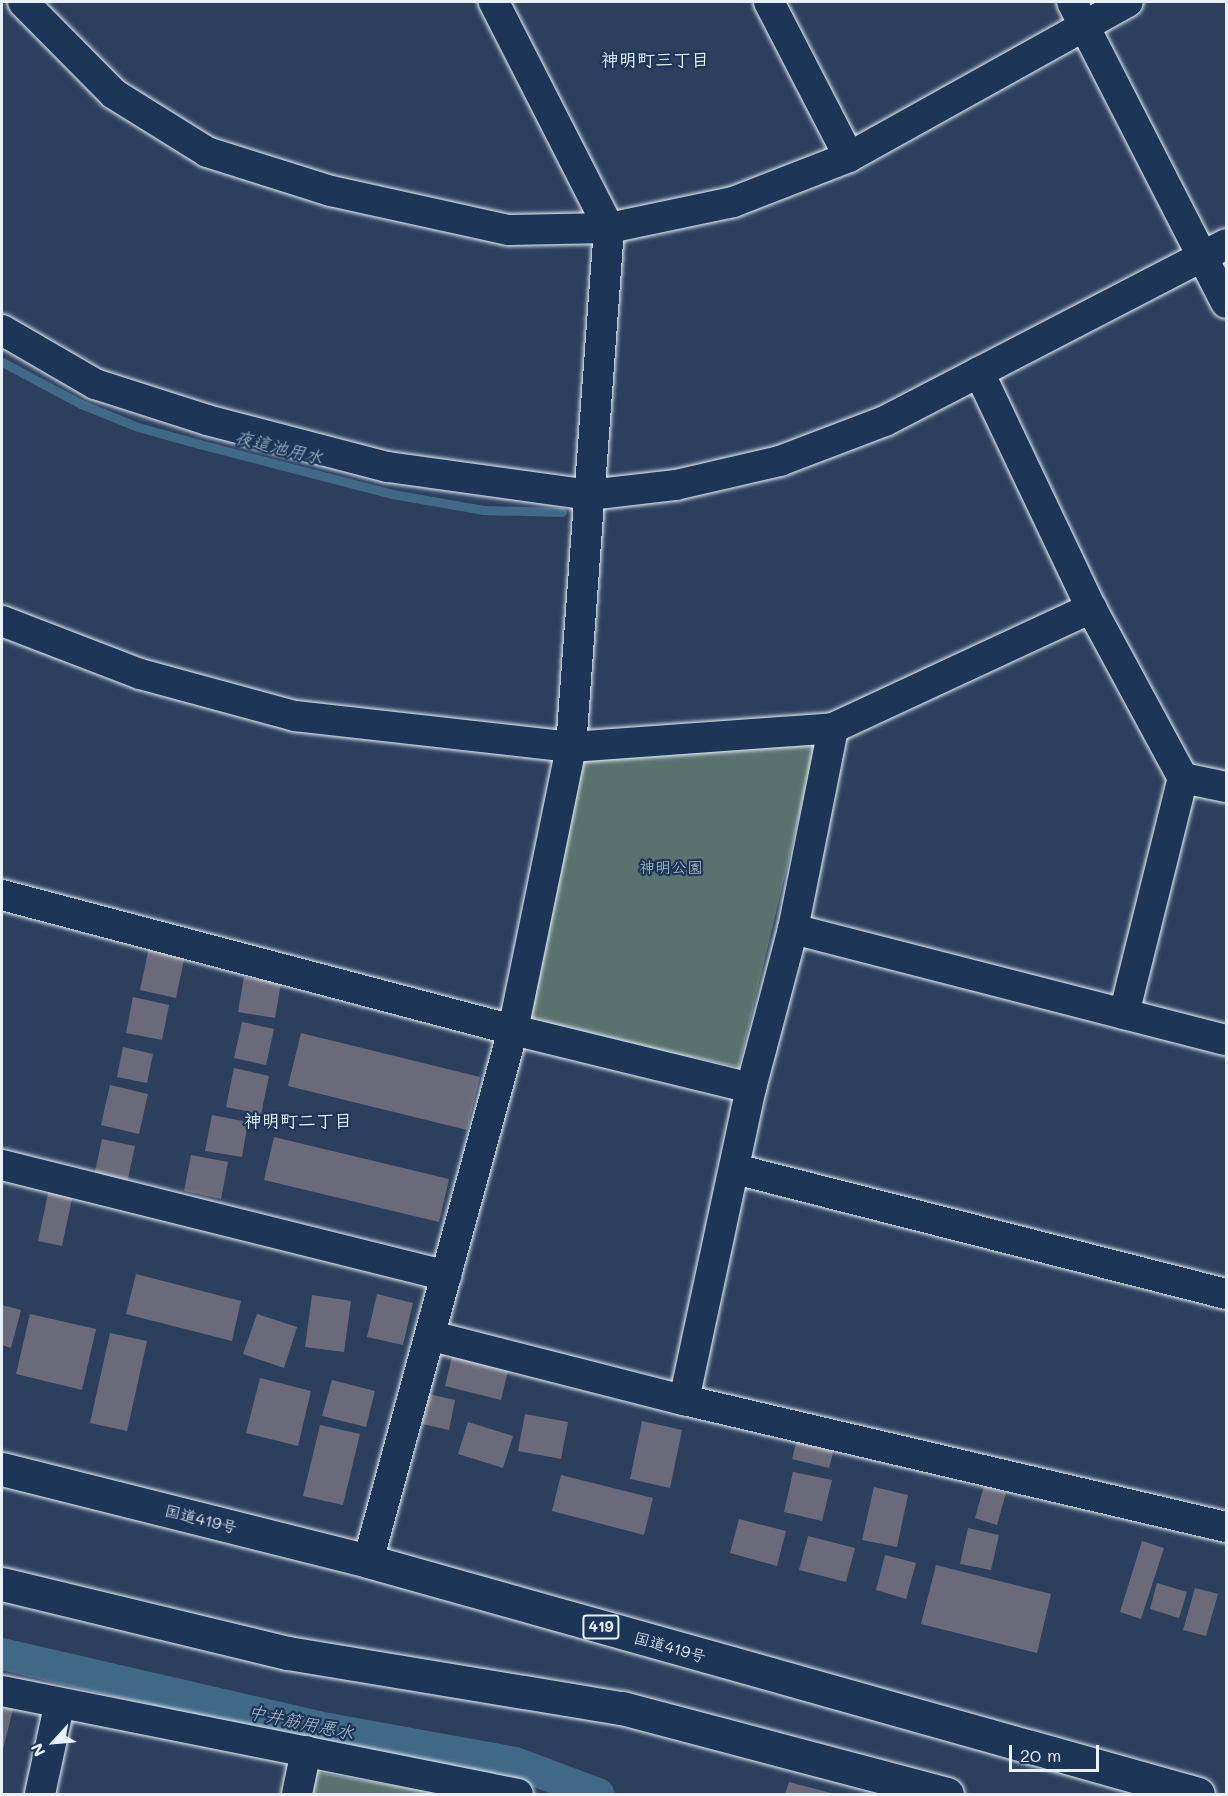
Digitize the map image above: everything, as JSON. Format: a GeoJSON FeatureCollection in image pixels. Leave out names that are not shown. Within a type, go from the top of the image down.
{"type":"FeatureCollection","features":[{"type":"Feature","properties":{"kind":"highway","name":"国道419号"},"geometry":{"type":"LineString","coordinates":[[2,1468],[368,1561],[1198,1794]]}},
{"type":"Feature","properties":{"kind":"highway"},"geometry":{"type":"LineString","coordinates":[[2,1584],[288,1653],[622,1708],[947,1794]]}},
{"type":"Feature","properties":{"kind":"street"},"geometry":{"type":"LineString","coordinates":[[23,2],[114,94],[207,152],[331,192],[509,230],[609,228],[733,202],[849,157],[1078,13],[1128,2]]}},
{"type":"Feature","properties":{"kind":"street"},"geometry":{"type":"LineString","coordinates":[[368,1561],[432,1336],[446,1276],[513,1030],[571,747],[609,228],[494,2]]}},
{"type":"Feature","properties":{"kind":"street"},"geometry":{"type":"LineString","coordinates":[[769,2],[849,157]]}},
{"type":"Feature","properties":{"kind":"street"},"geometry":{"type":"LineString","coordinates":[[1078,13],[1214,251],[1227,303]]}},
{"type":"Feature","properties":{"kind":"street"},"geometry":{"type":"LineString","coordinates":[[2,330],[95,384],[207,420],[388,467],[589,495],[676,485],[780,461],[885,421],[1214,251]]}},
{"type":"Feature","properties":{"kind":"street"},"geometry":{"type":"LineString","coordinates":[[979,372],[1092,608],[1183,778],[1124,1014]]}},
{"type":"Feature","properties":{"kind":"street"},"geometry":{"type":"LineString","coordinates":[[2,621],[140,674],[294,716],[571,747],[832,728],[1092,608]]}},
{"type":"Feature","properties":{"kind":"street"},"geometry":{"type":"LineString","coordinates":[[684,1400],[751,1088],[793,929],[832,728]]}},
{"type":"Feature","properties":{"kind":"street"},"geometry":{"type":"LineString","coordinates":[[1183,778],[1227,787]]}},
{"type":"Feature","properties":{"kind":"street"},"geometry":{"type":"LineString","coordinates":[[2,895],[513,1030],[751,1088]]}},
{"type":"Feature","properties":{"kind":"street"},"geometry":{"type":"LineString","coordinates":[[793,929],[1227,1040]]}},
{"type":"Feature","properties":{"kind":"street"},"geometry":{"type":"LineString","coordinates":[[2,1165],[446,1276]]}},
{"type":"Feature","properties":{"kind":"street"},"geometry":{"type":"LineString","coordinates":[[735,1169],[1227,1294]]}},
{"type":"Feature","properties":{"kind":"street"},"geometry":{"type":"LineString","coordinates":[[432,1336],[684,1400],[1227,1527]]}},
{"type":"Feature","properties":{"kind":"street"},"geometry":{"type":"LineString","coordinates":[[2,1691],[59,1706],[306,1751],[518,1794]]}},
{"type":"Feature","properties":{"kind":"street"},"geometry":{"type":"LineString","coordinates":[[40,1794],[59,1706]]}},
{"type":"Feature","properties":{"kind":"street"},"geometry":{"type":"LineString","coordinates":[[297,1794],[306,1751]]}},
{"type":"Feature","properties":{"kind":"green space","name":"神明公園"},"geometry":{"type":"Polygon","coordinates":[[[818,737],[739,1067],[526,1022],[577,758],[818,737]]]}},
{"type":"Feature","properties":{"kind":"green space"},"geometry":{"type":"Polygon","coordinates":[[[316,1772],[440,1794],[312,1794],[316,1772]]]}},
{"type":"Feature","properties":{"kind":"building"},"geometry":{"type":"Polygon","coordinates":[[[149,947],[185,955],[176,998],[140,990],[149,947]]]}},
{"type":"Feature","properties":{"kind":"building"},"geometry":{"type":"Polygon","coordinates":[[[244,977],[281,983],[275,1018],[238,1012],[244,977]]]}},
{"type":"Feature","properties":{"kind":"building"},"geometry":{"type":"Polygon","coordinates":[[[133,997],[169,1005],[162,1040],[126,1033],[133,997]]]}},
{"type":"Feature","properties":{"kind":"building"},"geometry":{"type":"Polygon","coordinates":[[[242,1022],[274,1029],[266,1065],[234,1058],[242,1022]]]}},
{"type":"Feature","properties":{"kind":"building"},"geometry":{"type":"Polygon","coordinates":[[[301,1033],[480,1077],[467,1130],[288,1086],[301,1033]]]}},
{"type":"Feature","properties":{"kind":"building"},"geometry":{"type":"Polygon","coordinates":[[[123,1047],[153,1054],[147,1083],[117,1077],[123,1047]]]}},
{"type":"Feature","properties":{"kind":"building"},"geometry":{"type":"Polygon","coordinates":[[[234,1068],[269,1076],[261,1114],[226,1107],[234,1068]]]}},
{"type":"Feature","properties":{"kind":"building"},"geometry":{"type":"Polygon","coordinates":[[[110,1085],[148,1094],[139,1134],[101,1125],[110,1085]]]}},
{"type":"Feature","properties":{"kind":"building"},"geometry":{"type":"Polygon","coordinates":[[[212,1115],[248,1122],[242,1157],[205,1151],[212,1115]]]}},
{"type":"Feature","properties":{"kind":"building"},"geometry":{"type":"Polygon","coordinates":[[[274,1137],[449,1179],[439,1222],[264,1180],[274,1137]]]}},
{"type":"Feature","properties":{"kind":"building"},"geometry":{"type":"Polygon","coordinates":[[[102,1139],[135,1146],[127,1183],[94,1176],[102,1139]]]}},
{"type":"Feature","properties":{"kind":"building"},"geometry":{"type":"Polygon","coordinates":[[[191,1155],[228,1162],[221,1199],[184,1191],[191,1155]]]}},
{"type":"Feature","properties":{"kind":"building"},"geometry":{"type":"Polygon","coordinates":[[[49,1189],[73,1194],[62,1246],[38,1241],[49,1189]]]}},
{"type":"Feature","properties":{"kind":"building"},"geometry":{"type":"Polygon","coordinates":[[[136,1274],[241,1301],[232,1341],[126,1314],[136,1274]]]}},
{"type":"Feature","properties":{"kind":"building"},"geometry":{"type":"Polygon","coordinates":[[[377,1294],[413,1303],[403,1345],[367,1337],[377,1294]]]}},
{"type":"Feature","properties":{"kind":"building"},"geometry":{"type":"Polygon","coordinates":[[[312,1295],[351,1301],[344,1352],[305,1347],[312,1295]]]}},
{"type":"Feature","properties":{"kind":"building"},"geometry":{"type":"Polygon","coordinates":[[[2,1305],[21,1310],[11,1348],[2,1345],[2,1305]]]}},
{"type":"Feature","properties":{"kind":"building"},"geometry":{"type":"Polygon","coordinates":[[[30,1314],[96,1329],[82,1390],[16,1374],[30,1314]]]}},
{"type":"Feature","properties":{"kind":"building"},"geometry":{"type":"Polygon","coordinates":[[[257,1314],[297,1327],[284,1368],[243,1354],[257,1314]]]}},
{"type":"Feature","properties":{"kind":"building"},"geometry":{"type":"Polygon","coordinates":[[[110,1333],[147,1341],[127,1431],[90,1423],[110,1333]]]}},
{"type":"Feature","properties":{"kind":"building"},"geometry":{"type":"Polygon","coordinates":[[[453,1352],[509,1366],[501,1400],[445,1386],[453,1352]]]}},
{"type":"Feature","properties":{"kind":"building"},"geometry":{"type":"Polygon","coordinates":[[[260,1378],[311,1391],[298,1446],[246,1433],[260,1378]]]}},
{"type":"Feature","properties":{"kind":"building"},"geometry":{"type":"Polygon","coordinates":[[[332,1380],[375,1391],[366,1427],[322,1416],[332,1380]]]}},
{"type":"Feature","properties":{"kind":"building"},"geometry":{"type":"Polygon","coordinates":[[[429,1394],[455,1400],[449,1430],[422,1424],[429,1394]]]}},
{"type":"Feature","properties":{"kind":"building"},"geometry":{"type":"Polygon","coordinates":[[[525,1414],[568,1422],[561,1459],[518,1451],[525,1414]]]}},
{"type":"Feature","properties":{"kind":"building"},"geometry":{"type":"Polygon","coordinates":[[[642,1421],[682,1430],[670,1488],[630,1479],[642,1421]]]}},
{"type":"Feature","properties":{"kind":"building"},"geometry":{"type":"Polygon","coordinates":[[[468,1422],[513,1436],[503,1468],[458,1454],[468,1422]]]}},
{"type":"Feature","properties":{"kind":"building"},"geometry":{"type":"Polygon","coordinates":[[[320,1425],[360,1434],[343,1505],[303,1496],[320,1425]]]}},
{"type":"Feature","properties":{"kind":"building"},"geometry":{"type":"Polygon","coordinates":[[[798,1436],[835,1445],[829,1468],[792,1459],[798,1436]]]}},
{"type":"Feature","properties":{"kind":"building"},"geometry":{"type":"Polygon","coordinates":[[[793,1472],[832,1480],[822,1521],[784,1512],[793,1472]]]}},
{"type":"Feature","properties":{"kind":"building"},"geometry":{"type":"Polygon","coordinates":[[[561,1475],[653,1498],[644,1535],[552,1511],[561,1475]]]}},
{"type":"Feature","properties":{"kind":"building"},"geometry":{"type":"Polygon","coordinates":[[[984,1486],[1006,1493],[997,1525],[975,1518],[984,1486]]]}},
{"type":"Feature","properties":{"kind":"building"},"geometry":{"type":"Polygon","coordinates":[[[874,1487],[908,1495],[897,1547],[862,1540],[874,1487]]]}},
{"type":"Feature","properties":{"kind":"building"},"geometry":{"type":"Polygon","coordinates":[[[739,1519],[786,1531],[777,1566],[730,1553],[739,1519]]]}},
{"type":"Feature","properties":{"kind":"building"},"geometry":{"type":"Polygon","coordinates":[[[968,1528],[999,1535],[991,1570],[960,1564],[968,1528]]]}},
{"type":"Feature","properties":{"kind":"building"},"geometry":{"type":"Polygon","coordinates":[[[808,1536],[855,1548],[846,1582],[799,1570],[808,1536]]]}},
{"type":"Feature","properties":{"kind":"building"},"geometry":{"type":"Polygon","coordinates":[[[1142,1541],[1164,1548],[1141,1619],[1120,1612],[1142,1541]]]}},
{"type":"Feature","properties":{"kind":"building"},"geometry":{"type":"Polygon","coordinates":[[[885,1555],[916,1563],[906,1599],[876,1590],[885,1555]]]}},
{"type":"Feature","properties":{"kind":"building"},"geometry":{"type":"Polygon","coordinates":[[[936,1565],[1051,1594],[1037,1653],[921,1624],[936,1565]]]}},
{"type":"Feature","properties":{"kind":"building"},"geometry":{"type":"Polygon","coordinates":[[[1157,1583],[1187,1592],[1179,1618],[1150,1609],[1157,1583]]]}},
{"type":"Feature","properties":{"kind":"building"},"geometry":{"type":"Polygon","coordinates":[[[1195,1588],[1218,1594],[1206,1636],[1183,1630],[1195,1588]]]}},
{"type":"Feature","properties":{"kind":"building"},"geometry":{"type":"Polygon","coordinates":[[[2,1706],[13,1709],[2,1753],[2,1706]]]}},
{"type":"Feature","properties":{"kind":"building"},"geometry":{"type":"Polygon","coordinates":[[[789,1782],[835,1794],[785,1794],[789,1782]]]}},
{"type":"Feature","properties":{"kind":"waterway","name":"夜這池用水"},"geometry":{"type":"LineString","coordinates":[[2,362],[81,404],[138,427],[199,444],[392,494],[484,510],[562,512]]}},
{"type":"Feature","properties":{"kind":"waterway","name":"中井筋用悪水"},"geometry":{"type":"LineString","coordinates":[[2,1654],[317,1727],[515,1763],[598,1794]]}},
{"type":"Feature","properties":{"kind":"district","name":"神明町三丁目"},"geometry":{"type":"Point","coordinates":[655,59]}},
{"type":"Feature","properties":{"kind":"district","name":"神明町二丁目"},"geometry":{"type":"Point","coordinates":[298,1120]}}]}
